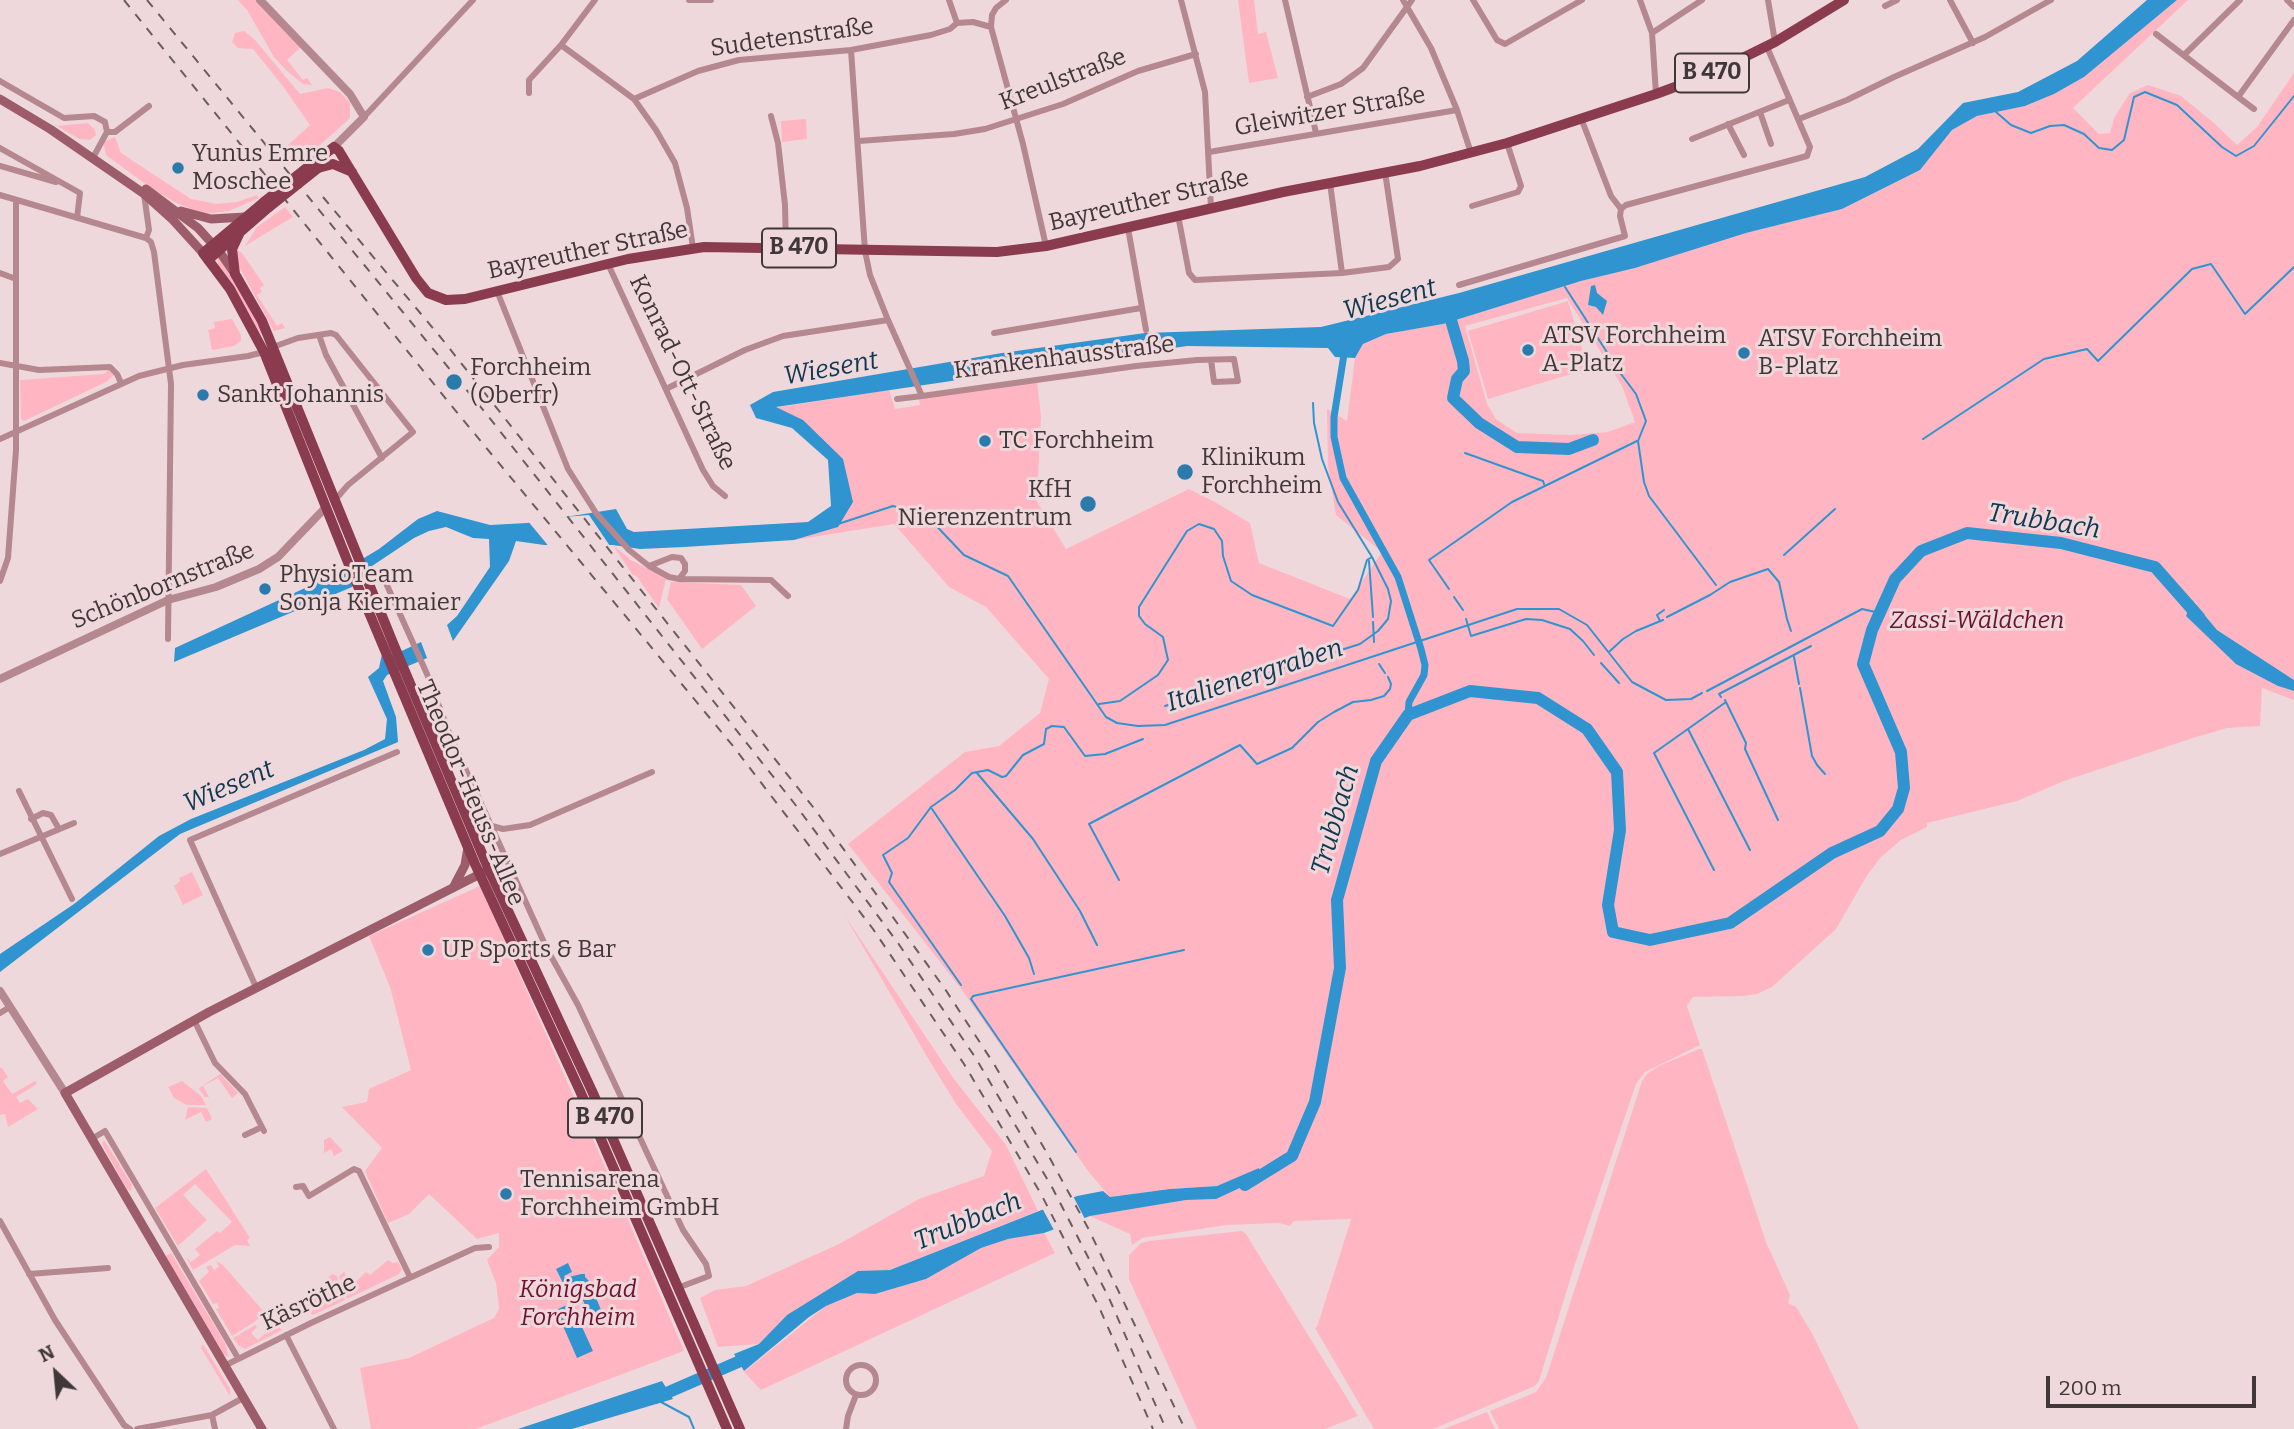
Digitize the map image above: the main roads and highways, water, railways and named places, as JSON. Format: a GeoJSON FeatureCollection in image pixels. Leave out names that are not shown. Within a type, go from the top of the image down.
{"type":"FeatureCollection","features":[{"type":"Feature","properties":{"kind":"main road","name":"Bayreuther Straße"},"geometry":{"type":"LineString","coordinates":[[315,165],[334,147],[343,155],[416,278],[428,293],[454,301],[608,264],[693,248],[786,247],[973,253],[1046,246],[1178,215],[1419,166],[1507,143],[1710,74],[1771,44],[1843,0]]}},
{"type":"Feature","properties":{"kind":"main road"},"geometry":{"type":"LineString","coordinates":[[0,99],[50,129],[143,192],[206,256]]}},
{"type":"Feature","properties":{"kind":"main road"},"geometry":{"type":"LineString","coordinates":[[50,129],[71,137],[175,209],[211,219],[244,217]]}},
{"type":"Feature","properties":{"kind":"main road"},"geometry":{"type":"LineString","coordinates":[[315,165],[332,164],[352,172]]}},
{"type":"Feature","properties":{"kind":"main road","name":"B 470"},"geometry":{"type":"LineString","coordinates":[[206,256],[240,232],[267,204],[315,165]]}},
{"type":"Feature","properties":{"kind":"main road","name":"B 470"},"geometry":{"type":"LineString","coordinates":[[216,248],[244,217],[267,204]]}},
{"type":"Feature","properties":{"kind":"main road","name":"Theodor-Heuss-Allee"},"geometry":{"type":"LineString","coordinates":[[175,209],[216,248],[235,274],[262,321],[268,349],[468,847],[484,872],[592,1091],[740,1429]]}},
{"type":"Feature","properties":{"kind":"main road","name":"B 470"},"geometry":{"type":"LineString","coordinates":[[235,274],[232,257],[240,232]]}},
{"type":"Feature","properties":{"kind":"main road","name":"Theodor-Heuss-Allee"},"geometry":{"type":"LineString","coordinates":[[206,256],[268,349]]}},
{"type":"Feature","properties":{"kind":"main road","name":"Theodor-Heuss-Allee"},"geometry":{"type":"LineString","coordinates":[[405,685],[727,1429]]}},
{"type":"Feature","properties":{"kind":"main road"},"geometry":{"type":"LineString","coordinates":[[452,889],[465,865],[468,847]]}},
{"type":"Feature","properties":{"kind":"main road"},"geometry":{"type":"LineString","coordinates":[[262,1429],[65,1093],[256,987],[484,872]]}},
{"type":"Feature","properties":{"kind":"main road"},"geometry":{"type":"LineString","coordinates":[[668,1293],[680,1287]]}},
{"type":"Feature","properties":{"kind":"water"},"geometry":{"type":"Polygon","coordinates":[[[2147,0],[2177,0],[2084,77],[2025,106],[1977,116],[1952,130],[1920,170],[1842,209],[1746,233],[1443,324],[1386,334],[1363,344],[1355,358],[1335,357],[1328,348],[1187,346],[776,407],[803,420],[843,459],[853,502],[838,527],[794,540],[640,549],[613,545],[544,545],[516,541],[509,561],[453,641],[447,625],[457,616],[490,567],[489,539],[473,538],[446,527],[414,538],[366,570],[352,587],[174,662],[175,648],[344,570],[379,549],[418,519],[437,511],[490,525],[527,523],[616,509],[627,529],[634,532],[808,522],[831,506],[828,460],[792,428],[756,418],[750,405],[773,392],[1002,353],[1145,333],[1321,327],[1459,293],[1865,177],[1918,149],[1963,103],[2018,92],[2077,61],[2147,0]]]}},
{"type":"Feature","properties":{"kind":"water"},"geometry":{"type":"Polygon","coordinates":[[[1595,285],[1597,293],[1607,301],[1603,315],[1596,307],[1588,305],[1591,286],[1595,285]]]}},
{"type":"Feature","properties":{"kind":"water"},"geometry":{"type":"Polygon","coordinates":[[[2192,600],[2217,630],[2294,680],[2294,691],[2278,686],[2236,664],[2186,616],[2192,600]]]}},
{"type":"Feature","properties":{"kind":"water"},"geometry":{"type":"Polygon","coordinates":[[[421,642],[427,658],[387,675],[383,681],[396,717],[398,742],[180,834],[0,972],[0,954],[74,904],[159,836],[191,819],[364,750],[385,739],[387,719],[368,677],[379,668],[382,654],[393,655],[421,642]]]}},
{"type":"Feature","properties":{"kind":"water"},"geometry":{"type":"Polygon","coordinates":[[[1259,1168],[1259,1179],[1216,1199],[1186,1200],[1090,1216],[1044,1233],[1008,1239],[981,1248],[926,1279],[875,1294],[857,1293],[826,1306],[809,1317],[744,1371],[734,1354],[759,1344],[787,1315],[858,1271],[890,1270],[1077,1196],[1103,1191],[1110,1197],[1217,1186],[1259,1168]]]}},
{"type":"Feature","properties":{"kind":"water"},"geometry":{"type":"Polygon","coordinates":[[[568,1263],[572,1272],[564,1276],[565,1278],[585,1274],[589,1281],[584,1287],[566,1296],[556,1269],[568,1263]]]}},
{"type":"Feature","properties":{"kind":"water"},"geometry":{"type":"Polygon","coordinates":[[[594,1293],[604,1317],[592,1322],[582,1298],[594,1293]]]}},
{"type":"Feature","properties":{"kind":"water"},"geometry":{"type":"Polygon","coordinates":[[[571,1303],[593,1351],[577,1358],[556,1310],[571,1303]]]}},
{"type":"Feature","properties":{"kind":"water"},"geometry":{"type":"Polygon","coordinates":[[[662,1381],[673,1399],[572,1429],[518,1429],[662,1381]]]}},
{"type":"Feature","properties":{"kind":"waterway","name":"Wiesent"},"geometry":{"type":"LineString","coordinates":[[1996,112],[2011,125],[2031,133],[2050,126],[2064,125],[2084,134],[2099,148],[2112,150],[2124,140],[2134,97],[2145,92],[2177,105],[2222,147],[2236,156],[2254,146],[2294,96]]}},
{"type":"Feature","properties":{"kind":"waterway"},"geometry":{"type":"LineString","coordinates":[[1923,439],[2044,359],[2087,349],[2098,361],[2192,269],[2211,264],[2245,314],[2294,267]]}},
{"type":"Feature","properties":{"kind":"waterway"},"geometry":{"type":"LineString","coordinates":[[1565,287],[1636,394],[1646,421],[1638,441],[1644,482],[1649,496],[1716,585]]}},
{"type":"Feature","properties":{"kind":"waterway"},"geometry":{"type":"LineString","coordinates":[[1448,310],[1464,371],[1457,379],[1453,398],[1479,423],[1517,447],[1569,449],[1593,440]]}},
{"type":"Feature","properties":{"kind":"waterway"},"geometry":{"type":"LineString","coordinates":[[1345,348],[1334,417],[1334,437],[1343,478],[1398,577],[1421,649],[1425,665],[1424,675],[1409,702],[1408,715]]}},
{"type":"Feature","properties":{"kind":"waterway"},"geometry":{"type":"LineString","coordinates":[[1165,706],[1360,644],[1378,631],[1388,619],[1391,601],[1388,589],[1338,502],[1322,459],[1314,423],[1313,403]]}},
{"type":"Feature","properties":{"kind":"waterway"},"geometry":{"type":"LineString","coordinates":[[1449,589],[1429,560],[1512,502],[1637,441]]}},
{"type":"Feature","properties":{"kind":"waterway"},"geometry":{"type":"LineString","coordinates":[[1465,453],[1543,481],[1544,484]]}},
{"type":"Feature","properties":{"kind":"waterway","name":"Italienergraben"},"geometry":{"type":"LineString","coordinates":[[838,524],[893,506],[926,515],[964,555],[1008,576],[1106,717],[1117,723],[1138,726],[1165,725],[1517,609],[1559,609],[1587,625],[1632,682],[1666,700],[1691,699],[1702,693]]}},
{"type":"Feature","properties":{"kind":"waterway"},"geometry":{"type":"LineString","coordinates":[[1784,555],[1835,509]]}},
{"type":"Feature","properties":{"kind":"waterway"},"geometry":{"type":"LineString","coordinates":[[1099,704],[1120,701],[1158,675],[1168,660],[1163,637],[1145,624],[1139,616],[1139,607],[1187,531],[1199,524],[1214,529],[1222,541],[1223,556],[1231,581],[1252,595],[1333,626],[1358,590],[1367,560],[1372,557]]}},
{"type":"Feature","properties":{"kind":"waterway","name":"Trubbach"},"geometry":{"type":"LineString","coordinates":[[1245,1185],[1292,1156],[1315,1102],[1340,968],[1337,900],[1376,761],[1408,715],[1470,691],[1538,698],[1587,729],[1617,772],[1620,830],[1608,905],[1613,932],[1650,940],[1730,923],[1832,853],[1880,831],[1898,809],[1904,788],[1901,752],[1863,664],[1872,630],[1895,579],[1921,551],[1967,533],[2061,543],[2155,567],[2199,617]]}},
{"type":"Feature","properties":{"kind":"waterway"},"geometry":{"type":"LineString","coordinates":[[1369,561],[1373,617]]}},
{"type":"Feature","properties":{"kind":"waterway"},"geometry":{"type":"LineString","coordinates":[[1667,617],[1730,582],[1768,569],[1779,582],[1791,631]]}},
{"type":"Feature","properties":{"kind":"waterway"},"geometry":{"type":"LineString","coordinates":[[1454,597],[1463,610]]}},
{"type":"Feature","properties":{"kind":"waterway","name":"Italienergraben"},"geometry":{"type":"LineString","coordinates":[[1707,691],[1862,609],[1880,613]]}},
{"type":"Feature","properties":{"kind":"waterway"},"geometry":{"type":"LineString","coordinates":[[1660,621],[1657,615],[1664,610]]}},
{"type":"Feature","properties":{"kind":"waterway"},"geometry":{"type":"LineString","coordinates":[[1466,619],[1471,636],[1526,619],[1542,620],[1570,629],[1594,655]]}},
{"type":"Feature","properties":{"kind":"waterway"},"geometry":{"type":"LineString","coordinates":[[1610,651],[1636,631],[1663,620]]}},
{"type":"Feature","properties":{"kind":"waterway"},"geometry":{"type":"LineString","coordinates":[[1373,622],[1374,642]]}},
{"type":"Feature","properties":{"kind":"waterway"},"geometry":{"type":"LineString","coordinates":[[1721,697],[1719,694],[1811,646]]}},
{"type":"Feature","properties":{"kind":"waterway"},"geometry":{"type":"LineString","coordinates":[[1794,657],[1799,684]]}},
{"type":"Feature","properties":{"kind":"waterway"},"geometry":{"type":"LineString","coordinates":[[1601,663],[1619,683]]}},
{"type":"Feature","properties":{"kind":"waterway"},"geometry":{"type":"LineString","coordinates":[[1379,664],[1385,673]]}},
{"type":"Feature","properties":{"kind":"waterway"},"geometry":{"type":"LineString","coordinates":[[1119,880],[1089,824],[1240,745],[1257,764],[1292,748],[1318,722],[1334,712],[1353,702],[1384,696],[1390,689],[1388,677]]}},
{"type":"Feature","properties":{"kind":"waterway"},"geometry":{"type":"LineString","coordinates":[[1800,688],[1812,756],[1825,774]]}},
{"type":"Feature","properties":{"kind":"waterway"},"geometry":{"type":"LineString","coordinates":[[1725,700],[1778,820]]}},
{"type":"Feature","properties":{"kind":"waterway"},"geometry":{"type":"LineString","coordinates":[[1714,870],[1654,753],[1726,702]]}},
{"type":"Feature","properties":{"kind":"waterway"},"geometry":{"type":"LineString","coordinates":[[961,985],[889,882],[892,873],[883,855],[908,838],[931,807],[955,790],[972,773],[988,770],[1002,777],[1006,776],[1023,755],[1044,744],[1046,729],[1052,726],[1064,727],[1085,756],[1105,754],[1143,739]]}},
{"type":"Feature","properties":{"kind":"waterway"},"geometry":{"type":"LineString","coordinates":[[1688,729],[1750,850]]}},
{"type":"Feature","properties":{"kind":"waterway"},"geometry":{"type":"LineString","coordinates":[[977,773],[1033,839],[1080,911],[1097,945]]}},
{"type":"Feature","properties":{"kind":"waterway"},"geometry":{"type":"LineString","coordinates":[[932,809],[1005,916],[1029,958],[1034,974]]}},
{"type":"Feature","properties":{"kind":"waterway"},"geometry":{"type":"LineString","coordinates":[[1076,1152],[971,999],[973,996],[1184,950]]}},
{"type":"Feature","properties":{"kind":"waterway","name":"Trubbach"},"geometry":{"type":"LineString","coordinates":[[655,1398],[750,1355]]}},
{"type":"Feature","properties":{"kind":"waterway"},"geometry":{"type":"LineString","coordinates":[[661,1402],[689,1417],[694,1429]]}},
{"type":"Feature","properties":{"kind":"railway"},"geometry":{"type":"LineString","coordinates":[[124,0],[450,404],[733,746],[873,929],[964,1064],[1041,1194],[1099,1307],[1153,1429]]}},
{"type":"Feature","properties":{"kind":"railway"},"geometry":{"type":"LineString","coordinates":[[147,0],[488,416],[794,803],[898,943],[975,1057],[1053,1189],[1109,1298],[1166,1429]]}},
{"type":"Feature","properties":{"kind":"railway"},"geometry":{"type":"LineString","coordinates":[[323,197],[442,339],[813,807],[945,989],[994,1064],[1088,1228],[1185,1429]]}},
{"type":"Feature","properties":{"kind":"place","name":"Yunus Emre Moschee"},"geometry":{"type":"Point","coordinates":[178,168]}},
{"type":"Feature","properties":{"kind":"place","name":"ATSV Forchheim A-Platz"},"geometry":{"type":"Point","coordinates":[1528,350]}},
{"type":"Feature","properties":{"kind":"place","name":"ATSV Forchheim B-Platz"},"geometry":{"type":"Point","coordinates":[1744,353]}},
{"type":"Feature","properties":{"kind":"place","name":"Forchheim (Oberfr)"},"geometry":{"type":"Point","coordinates":[454,382]}},
{"type":"Feature","properties":{"kind":"place","name":"Sankt Johannis"},"geometry":{"type":"Point","coordinates":[203,395]}},
{"type":"Feature","properties":{"kind":"place","name":"TC Forchheim"},"geometry":{"type":"Point","coordinates":[985,441]}},
{"type":"Feature","properties":{"kind":"place","name":"Klinikum Forchheim"},"geometry":{"type":"Point","coordinates":[1185,472]}},
{"type":"Feature","properties":{"kind":"place","name":"KfH Nierenzentrum"},"geometry":{"type":"Point","coordinates":[1088,504]}},
{"type":"Feature","properties":{"kind":"place","name":"PhysioTeam Sonja Kiermaier"},"geometry":{"type":"Point","coordinates":[265,589]}},
{"type":"Feature","properties":{"kind":"place","name":"UP Sports & Bar"},"geometry":{"type":"Point","coordinates":[428,950]}},
{"type":"Feature","properties":{"kind":"place","name":"Tennisarena Forchheim GmbH"},"geometry":{"type":"Point","coordinates":[506,1194]}},
{"type":"Feature","properties":{"kind":"park label","name":"Zassi-Wäldchen"},"geometry":{"type":"Point","coordinates":[1977,621]}},
{"type":"Feature","properties":{"kind":"park label","name":"Königsbad Forchheim"},"geometry":{"type":"Point","coordinates":[578,1304]}}]}
